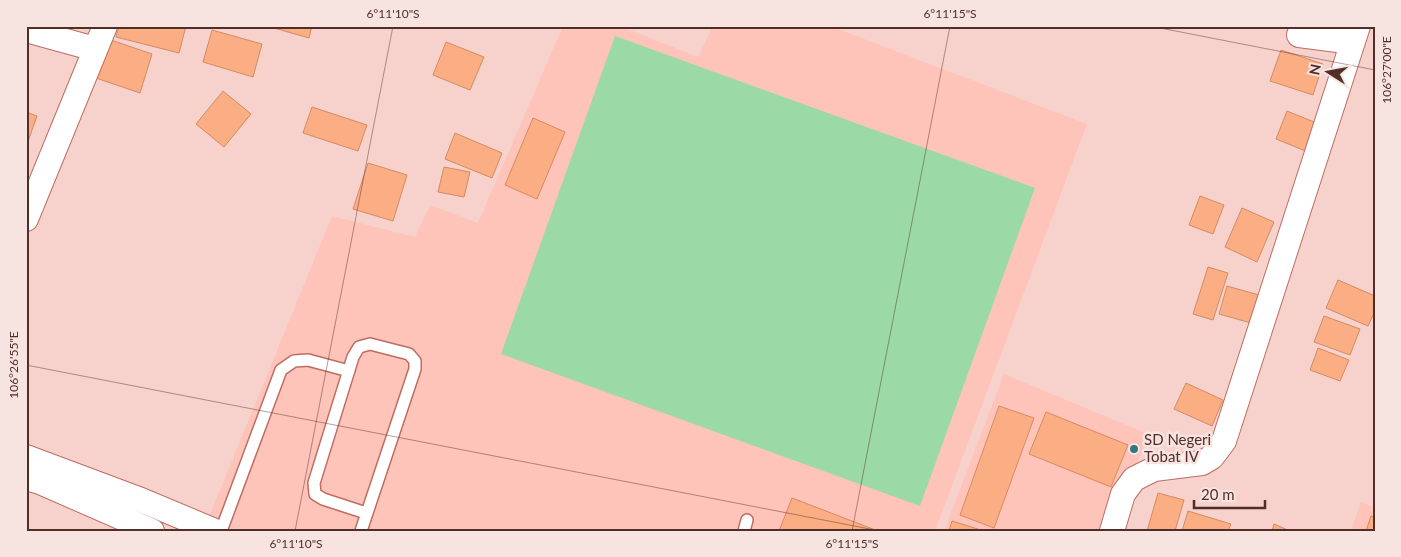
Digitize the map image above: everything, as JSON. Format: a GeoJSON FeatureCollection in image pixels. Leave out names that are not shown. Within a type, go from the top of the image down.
{"type":"FeatureCollection","features":[{"type":"Feature","properties":{"kind":"street"},"geometry":{"type":"LineString","coordinates":[[26,219],[105,26]]}},
{"type":"Feature","properties":{"kind":"street"},"geometry":{"type":"LineString","coordinates":[[26,30],[95,49]]}},
{"type":"Feature","properties":{"kind":"street"},"geometry":{"type":"LineString","coordinates":[[1112,531],[1123,494],[1134,479],[1154,469],[1202,463],[1212,457],[1224,441],[1355,34],[1300,35]]}},
{"type":"Feature","properties":{"kind":"street"},"geometry":{"type":"LineString","coordinates":[[26,456],[152,531]]}},
{"type":"Feature","properties":{"kind":"street"},"geometry":{"type":"LineString","coordinates":[[26,478],[40,482],[76,486],[215,531]]}},
{"type":"Feature","properties":{"kind":"lane"},"geometry":{"type":"LineString","coordinates":[[361,531],[415,368],[415,361],[409,354],[370,344],[359,347],[353,356],[314,483],[315,494],[323,499],[366,513]]}},
{"type":"Feature","properties":{"kind":"lane"},"geometry":{"type":"LineString","coordinates":[[221,531],[281,370],[294,362],[308,360],[348,370]]}},
{"type":"Feature","properties":{"kind":"shaded area"},"geometry":{"type":"Polygon","coordinates":[[[563,26],[620,26],[698,57],[713,26],[830,26],[1087,124],[935,531],[234,531],[209,517],[332,216],[415,237],[430,205],[478,223],[563,26]]]}},
{"type":"Feature","properties":{"kind":"shaded area","name":"SD Negeri Tobat IV"},"geometry":{"type":"Polygon","coordinates":[[[1004,374],[1148,434],[1111,531],[984,531],[953,521],[949,531],[944,531],[1004,374]],[[999,406],[960,515],[994,528],[1033,419],[999,406]],[[1046,412],[1030,454],[1111,486],[1128,445],[1046,412]]]}},
{"type":"Feature","properties":{"kind":"shaded area"},"geometry":{"type":"Polygon","coordinates":[[[1361,502],[1375,508],[1375,531],[1351,531],[1361,502]]]}},
{"type":"Feature","properties":{"kind":"green space"},"geometry":{"type":"Polygon","coordinates":[[[615,36],[1035,188],[920,506],[501,354],[615,36]]]}},
{"type":"Feature","properties":{"kind":"building"},"geometry":{"type":"Polygon","coordinates":[[[119,26],[186,26],[179,53],[116,37],[119,26]]]}},
{"type":"Feature","properties":{"kind":"building"},"geometry":{"type":"Polygon","coordinates":[[[275,26],[312,26],[309,38],[274,28],[275,26]]]}},
{"type":"Feature","properties":{"kind":"building"},"geometry":{"type":"Polygon","coordinates":[[[212,30],[262,44],[253,77],[203,62],[212,30]]]}},
{"type":"Feature","properties":{"kind":"building"},"geometry":{"type":"Polygon","coordinates":[[[102,37],[152,54],[140,93],[90,76],[102,37]]]}},
{"type":"Feature","properties":{"kind":"building"},"geometry":{"type":"Polygon","coordinates":[[[446,42],[484,57],[470,90],[433,75],[446,42]]]}},
{"type":"Feature","properties":{"kind":"building"},"geometry":{"type":"Polygon","coordinates":[[[1281,50],[1323,64],[1313,95],[1270,81],[1281,50]]]}},
{"type":"Feature","properties":{"kind":"building"},"geometry":{"type":"Polygon","coordinates":[[[223,91],[251,114],[224,147],[196,124],[223,91]]]}},
{"type":"Feature","properties":{"kind":"building"},"geometry":{"type":"Polygon","coordinates":[[[312,107],[367,125],[358,151],[303,133],[312,107]]]}},
{"type":"Feature","properties":{"kind":"building"},"geometry":{"type":"Polygon","coordinates":[[[1287,111],[1319,124],[1308,152],[1276,139],[1287,111]]]}},
{"type":"Feature","properties":{"kind":"building"},"geometry":{"type":"Polygon","coordinates":[[[26,112],[37,116],[26,147],[26,112]]]}},
{"type":"Feature","properties":{"kind":"building"},"geometry":{"type":"Polygon","coordinates":[[[533,118],[565,132],[537,199],[505,185],[533,118]]]}},
{"type":"Feature","properties":{"kind":"building"},"geometry":{"type":"Polygon","coordinates":[[[455,133],[502,153],[492,178],[445,159],[455,133]]]}},
{"type":"Feature","properties":{"kind":"building"},"geometry":{"type":"Polygon","coordinates":[[[368,163],[407,175],[393,221],[353,209],[368,163]]]}},
{"type":"Feature","properties":{"kind":"building"},"geometry":{"type":"Polygon","coordinates":[[[444,167],[470,172],[464,197],[438,192],[444,167]]]}},
{"type":"Feature","properties":{"kind":"building"},"geometry":{"type":"Polygon","coordinates":[[[1200,196],[1224,205],[1213,234],[1189,225],[1200,196]]]}},
{"type":"Feature","properties":{"kind":"building"},"geometry":{"type":"Polygon","coordinates":[[[1242,208],[1274,222],[1257,262],[1225,247],[1242,208]]]}},
{"type":"Feature","properties":{"kind":"building"},"geometry":{"type":"Polygon","coordinates":[[[1208,267],[1228,273],[1213,320],[1193,314],[1208,267]]]}},
{"type":"Feature","properties":{"kind":"building"},"geometry":{"type":"Polygon","coordinates":[[[1338,280],[1375,296],[1375,311],[1368,326],[1326,308],[1338,280]]]}},
{"type":"Feature","properties":{"kind":"building"},"geometry":{"type":"Polygon","coordinates":[[[1227,286],[1259,295],[1251,323],[1219,314],[1227,286]]]}},
{"type":"Feature","properties":{"kind":"building"},"geometry":{"type":"Polygon","coordinates":[[[1324,316],[1360,329],[1350,355],[1314,342],[1324,316]]]}},
{"type":"Feature","properties":{"kind":"building"},"geometry":{"type":"Polygon","coordinates":[[[1318,348],[1349,360],[1340,381],[1310,370],[1318,348]]]}},
{"type":"Feature","properties":{"kind":"building"},"geometry":{"type":"Polygon","coordinates":[[[1186,383],[1223,400],[1212,426],[1174,409],[1186,383]]]}},
{"type":"Feature","properties":{"kind":"building"},"geometry":{"type":"Polygon","coordinates":[[[999,406],[1034,418],[994,528],[960,515],[999,406]]]}},
{"type":"Feature","properties":{"kind":"building"},"geometry":{"type":"Polygon","coordinates":[[[1046,412],[1128,445],[1111,487],[1029,454],[1046,412]]]}},
{"type":"Feature","properties":{"kind":"building"},"geometry":{"type":"Polygon","coordinates":[[[1158,493],[1184,500],[1175,531],[1147,531],[1158,493]]]}},
{"type":"Feature","properties":{"kind":"building"},"geometry":{"type":"Polygon","coordinates":[[[792,498],[878,531],[779,531],[792,498]]]}},
{"type":"Feature","properties":{"kind":"building"},"geometry":{"type":"Polygon","coordinates":[[[1188,511],[1231,524],[1228,531],[1182,531],[1188,511]]]}},
{"type":"Feature","properties":{"kind":"building"},"geometry":{"type":"Polygon","coordinates":[[[1371,516],[1375,517],[1375,531],[1366,531],[1371,516]]]}},
{"type":"Feature","properties":{"kind":"building"},"geometry":{"type":"Polygon","coordinates":[[[952,521],[984,531],[949,531],[952,521]]]}},
{"type":"Feature","properties":{"kind":"building"},"geometry":{"type":"Polygon","coordinates":[[[1274,524],[1290,531],[1272,531],[1274,524]]]}},
{"type":"Feature","properties":{"kind":"place","name":"SD Negeri Tobat IV"},"geometry":{"type":"Point","coordinates":[1134,449]}}]}
